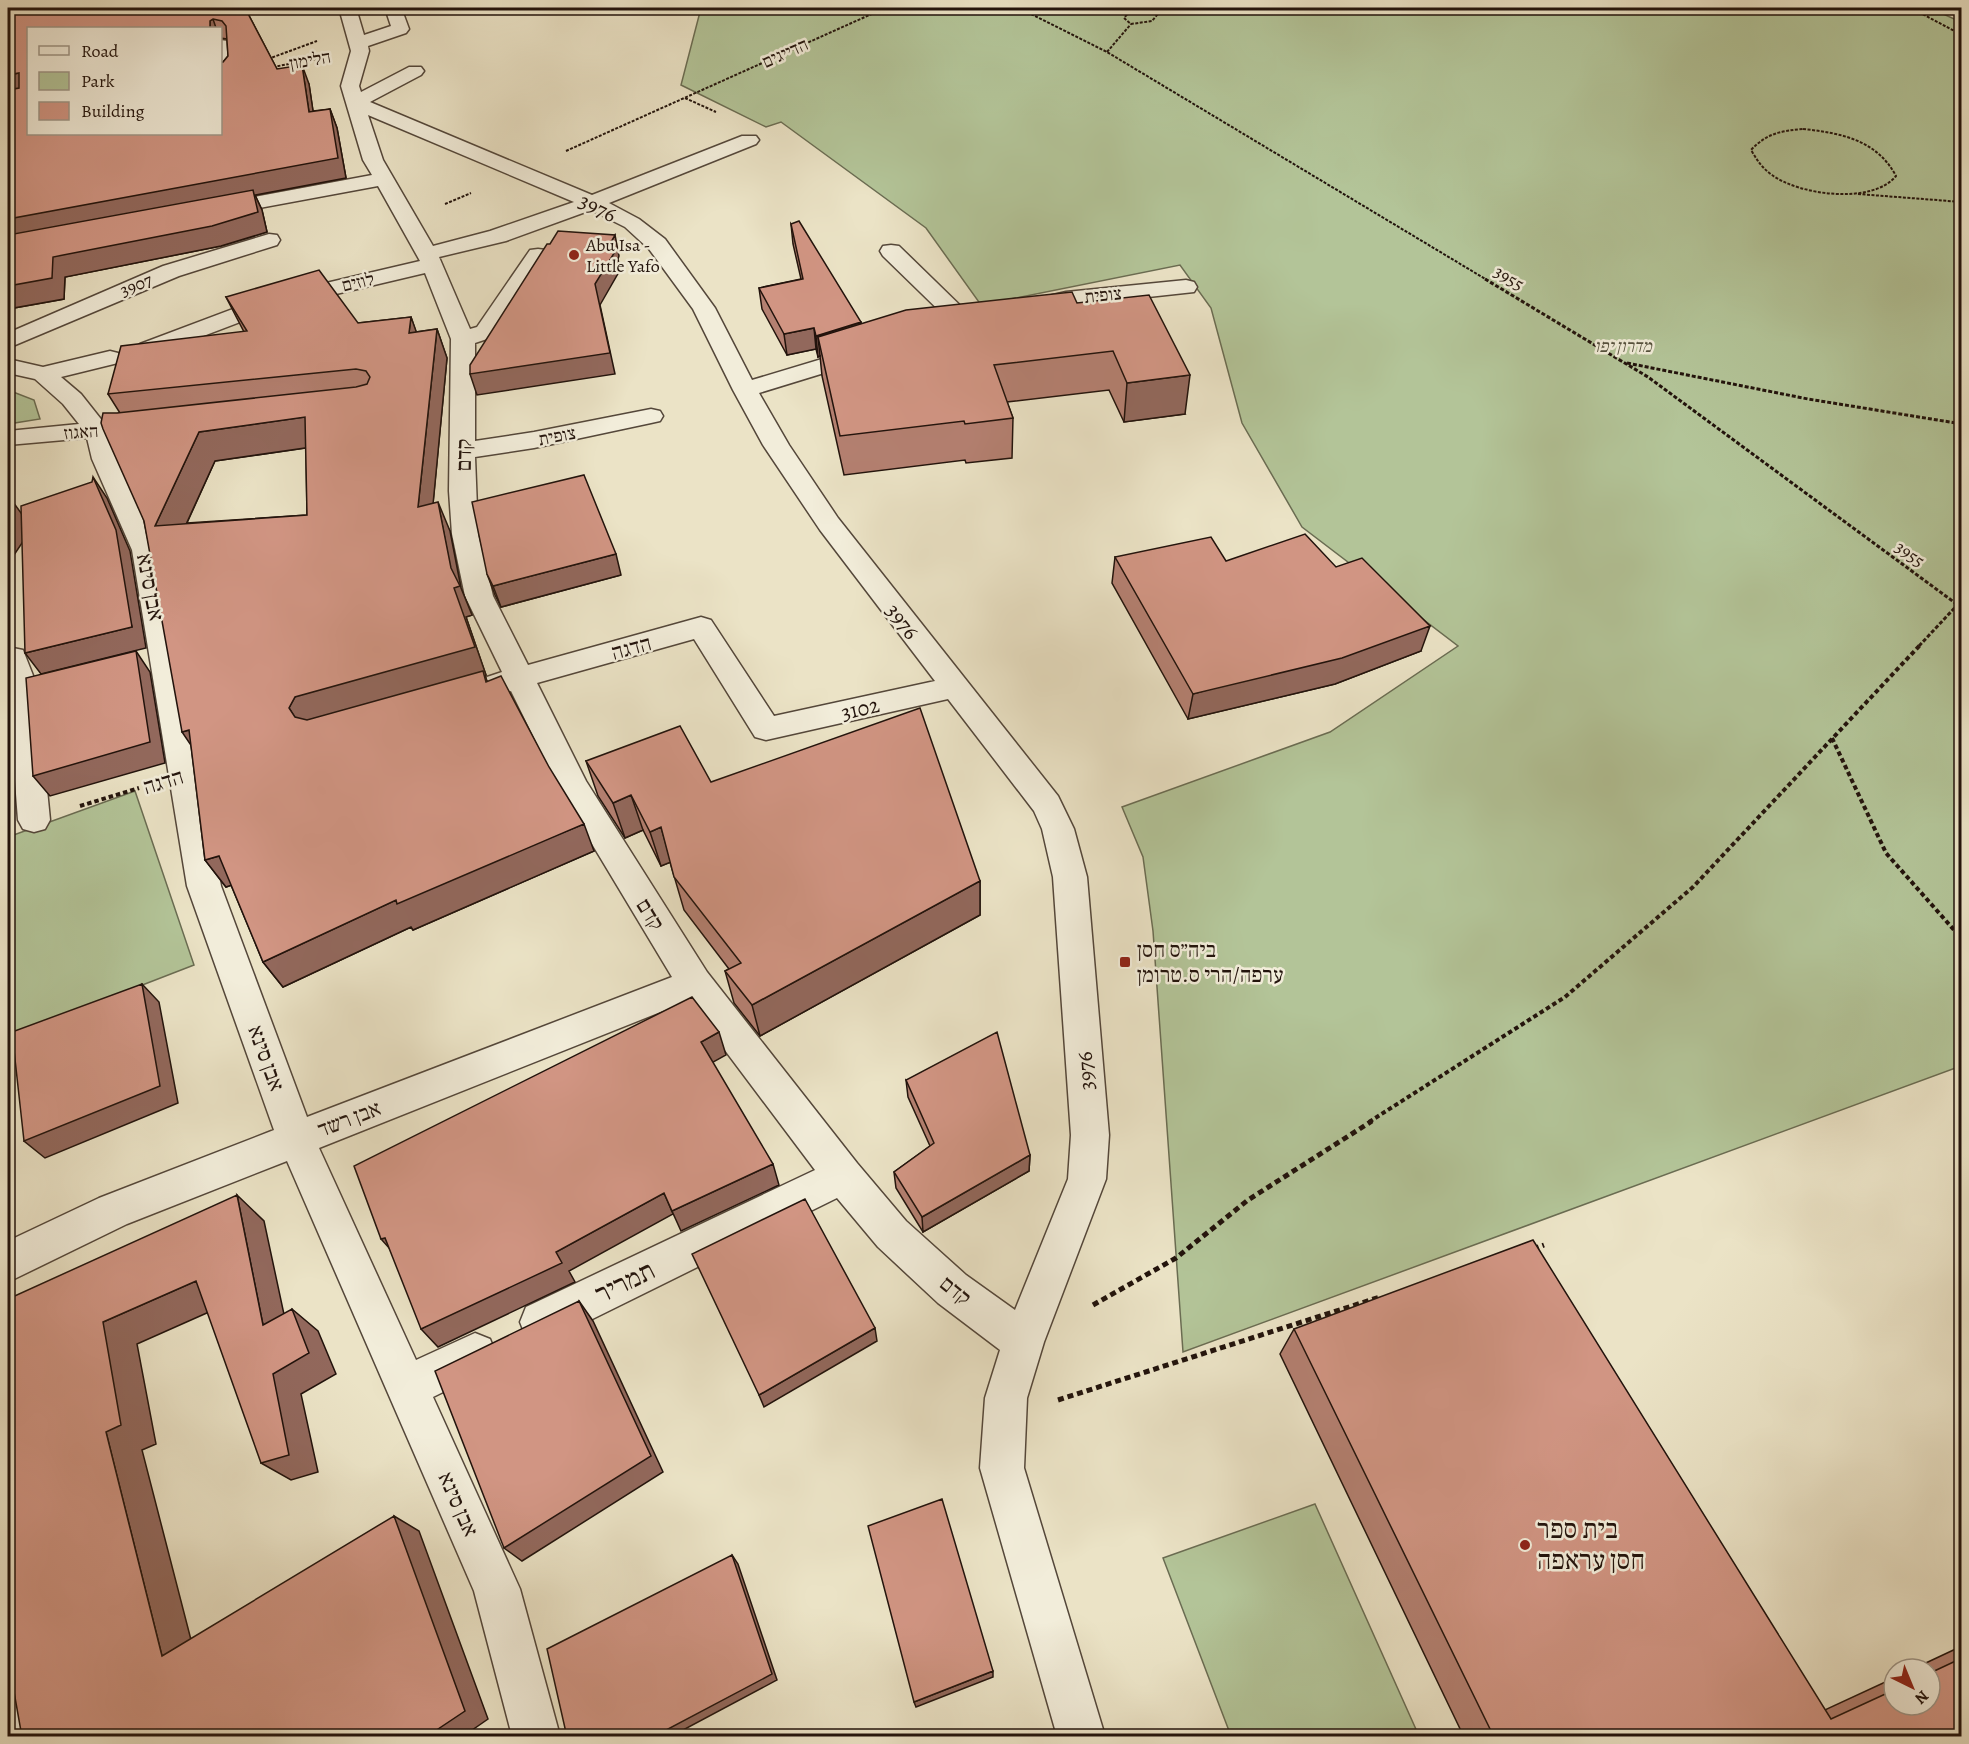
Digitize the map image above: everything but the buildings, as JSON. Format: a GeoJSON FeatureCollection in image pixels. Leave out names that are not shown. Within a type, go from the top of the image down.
{"type":"FeatureCollection","features":[{"type":"Feature","properties":{"kind":"street"},"geometry":{"type":"LineString","coordinates":[[355,32],[400,29],[396,14]]}},
{"type":"Feature","properties":{"kind":"street","name":"קדם"},"geometry":{"type":"LineString","coordinates":[[355,32],[350,86],[373,160],[430,260],[463,339],[465,534],[479,596],[573,786],[608,846],[695,983],[843,1176],[892,1234],[952,1289],[1023,1342]]}},
{"type":"Feature","properties":{"kind":"street"},"geometry":{"type":"LineString","coordinates":[[222,45],[223,75]]}},
{"type":"Feature","properties":{"kind":"street"},"geometry":{"type":"LineString","coordinates":[[355,102],[415,71]]}},
{"type":"Feature","properties":{"kind":"street","name":"3976"},"geometry":{"type":"LineString","coordinates":[[355,102],[593,203],[632,223],[666,253],[715,328],[745,390],[776,445],[829,525],[1047,805],[1058,829],[1070,877],[1090,1135],[1087,1179],[1023,1342]]}},
{"type":"Feature","properties":{"kind":"street"},"geometry":{"type":"LineString","coordinates":[[593,203],[749,140]]}},
{"type":"Feature","properties":{"kind":"street"},"geometry":{"type":"LineString","coordinates":[[196,214],[384,179]]}},
{"type":"Feature","properties":{"kind":"street","name":"לוזים"},"geometry":{"type":"LineString","coordinates":[[148,349],[270,303],[430,260],[593,203]]}},
{"type":"Feature","properties":{"kind":"street","name":"3907"},"geometry":{"type":"LineString","coordinates":[[8,341],[171,271],[269,240]]}},
{"type":"Feature","properties":{"kind":"street"},"geometry":{"type":"LineString","coordinates":[[891,251],[953,326],[987,317]]}},
{"type":"Feature","properties":{"kind":"street"},"geometry":{"type":"LineString","coordinates":[[463,339],[485,332],[538,255]]}},
{"type":"Feature","properties":{"kind":"street","name":"צופית"},"geometry":{"type":"LineString","coordinates":[[1009,312],[1066,299],[1186,287]]}},
{"type":"Feature","properties":{"kind":"street"},"geometry":{"type":"LineString","coordinates":[[745,390],[887,346]]}},
{"type":"Feature","properties":{"kind":"street"},"geometry":{"type":"LineString","coordinates":[[8,366],[43,374],[110,358]]}},
{"type":"Feature","properties":{"kind":"street","name":"אבן סינא"},"geometry":{"type":"LineString","coordinates":[[43,374],[72,399],[97,430],[105,459],[146,550],[153,659],[185,774],[204,886],[296,1139],[497,1588],[536,1737]]}},
{"type":"Feature","properties":{"kind":"street","name":"צופית"},"geometry":{"type":"LineString","coordinates":[[463,451],[534,440],[651,416]]}},
{"type":"Feature","properties":{"kind":"street","name":"האגוז"},"geometry":{"type":"LineString","coordinates":[[8,438],[97,430],[134,433]]}},
{"type":"Feature","properties":{"kind":"street","name":"הדגה"},"geometry":{"type":"LineString","coordinates":[[473,691],[701,627],[766,729]]}},
{"type":"Feature","properties":{"kind":"street"},"geometry":{"type":"LineString","coordinates":[[8,657],[13,657],[22,691],[34,820]]}},
{"type":"Feature","properties":{"kind":"street"},"geometry":{"type":"LineString","coordinates":[[22,691],[99,672]]}},
{"type":"Feature","properties":{"kind":"street","name":"3102"},"geometry":{"type":"LineString","coordinates":[[766,729],[955,687]]}},
{"type":"Feature","properties":{"kind":"street","name":"אבן רשד"},"geometry":{"type":"LineString","coordinates":[[8,1263],[42,1244],[113,1211],[695,983]]}},
{"type":"Feature","properties":{"kind":"street","name":"תמריר"},"geometry":{"type":"LineString","coordinates":[[407,1387],[843,1176]]}},
{"type":"Feature","properties":{"kind":"street"},"geometry":{"type":"LineString","coordinates":[[1023,1342],[1006,1398],[1002,1468],[1081,1737]]}},
{"type":"Feature","properties":{"kind":"street"},"geometry":{"type":"LineString","coordinates":[[8,1661],[28,1737]]}},
{"type":"Feature","properties":{"kind":"path","name":"הדייגים"},"geometry":{"type":"LineString","coordinates":[[684,97],[885,8]]}},
{"type":"Feature","properties":{"kind":"path","name":"3955"},"geometry":{"type":"LineString","coordinates":[[1019,8],[1107,52],[1624,362],[1658,384],[1959,607]]}},
{"type":"Feature","properties":{"kind":"path"},"geometry":{"type":"LineString","coordinates":[[1131,24],[1125,18],[1133,8]]}},
{"type":"Feature","properties":{"kind":"path"},"geometry":{"type":"LineString","coordinates":[[1107,52],[1131,24],[1152,21],[1163,8]]}},
{"type":"Feature","properties":{"kind":"path"},"geometry":{"type":"LineString","coordinates":[[1911,8],[1962,35]]}},
{"type":"Feature","properties":{"kind":"path"},"geometry":{"type":"LineString","coordinates":[[223,75],[355,32]]}},
{"type":"Feature","properties":{"kind":"path","name":"הלימון"},"geometry":{"type":"LineString","coordinates":[[223,75],[355,32]]}},
{"type":"Feature","properties":{"kind":"path"},"geometry":{"type":"LineString","coordinates":[[1858,194],[1877,191],[1890,184],[1896,176],[1893,165],[1884,155],[1869,145],[1827,132],[1784,130],[1761,137],[1751,150],[1755,161],[1785,182],[1825,192],[1962,202]]}},
{"type":"Feature","properties":{"kind":"path"},"geometry":{"type":"LineString","coordinates":[[1624,362],[1808,399],[1962,424]]}},
{"type":"Feature","properties":{"kind":"path"},"geometry":{"type":"LineString","coordinates":[[1023,1342],[1176,1258],[1248,1200],[1565,997],[1693,887],[1832,738],[1959,607],[1962,600]]}},
{"type":"Feature","properties":{"kind":"path"},"geometry":{"type":"LineString","coordinates":[[1832,738],[1886,853],[1962,939]]}},
{"type":"Feature","properties":{"kind":"path","name":"הדגה"},"geometry":{"type":"LineString","coordinates":[[34,820],[185,774]]}},
{"type":"Feature","properties":{"kind":"path"},"geometry":{"type":"LineString","coordinates":[[1521,1252],[1544,1245]]}},
{"type":"Feature","properties":{"kind":"path"},"geometry":{"type":"LineString","coordinates":[[1005,1417],[1386,1295]]}},
{"type":"Feature","properties":{"kind":"green space","name":"מדרון יפו"},"geometry":{"type":"Polygon","coordinates":[[[701,8],[1930,8],[1961,22],[1961,1066],[1183,1352],[1153,931],[1143,857],[1122,807],[1330,732],[1458,646],[1302,527],[1242,423],[1211,308],[1180,265],[981,305],[926,228],[781,122],[766,127],[681,85],[701,8]]]}},
{"type":"Feature","properties":{"kind":"green space"},"geometry":{"type":"Polygon","coordinates":[[[8,390],[34,400],[40,419],[8,424],[8,390]]]}},
{"type":"Feature","properties":{"kind":"green space"},"geometry":{"type":"Polygon","coordinates":[[[135,791],[194,965],[8,1037],[8,837],[135,791]]]}},
{"type":"Feature","properties":{"kind":"green space"},"geometry":{"type":"Polygon","coordinates":[[[1315,1504],[1419,1736],[1231,1736],[1163,1558],[1315,1504]]]}},
{"type":"Feature","properties":{"kind":"place","name":"Abu Isa - Little Yafo"},"geometry":{"type":"Point","coordinates":[574,255]}},
{"type":"Feature","properties":{"kind":"place","name":"ביה״ס חסן ערפה/הרי ס.טרומן"},"geometry":{"type":"Point","coordinates":[1125,962]}},
{"type":"Feature","properties":{"kind":"place","name":"בית ספר חסן עראפה"},"geometry":{"type":"Point","coordinates":[1525,1545]}}]}
